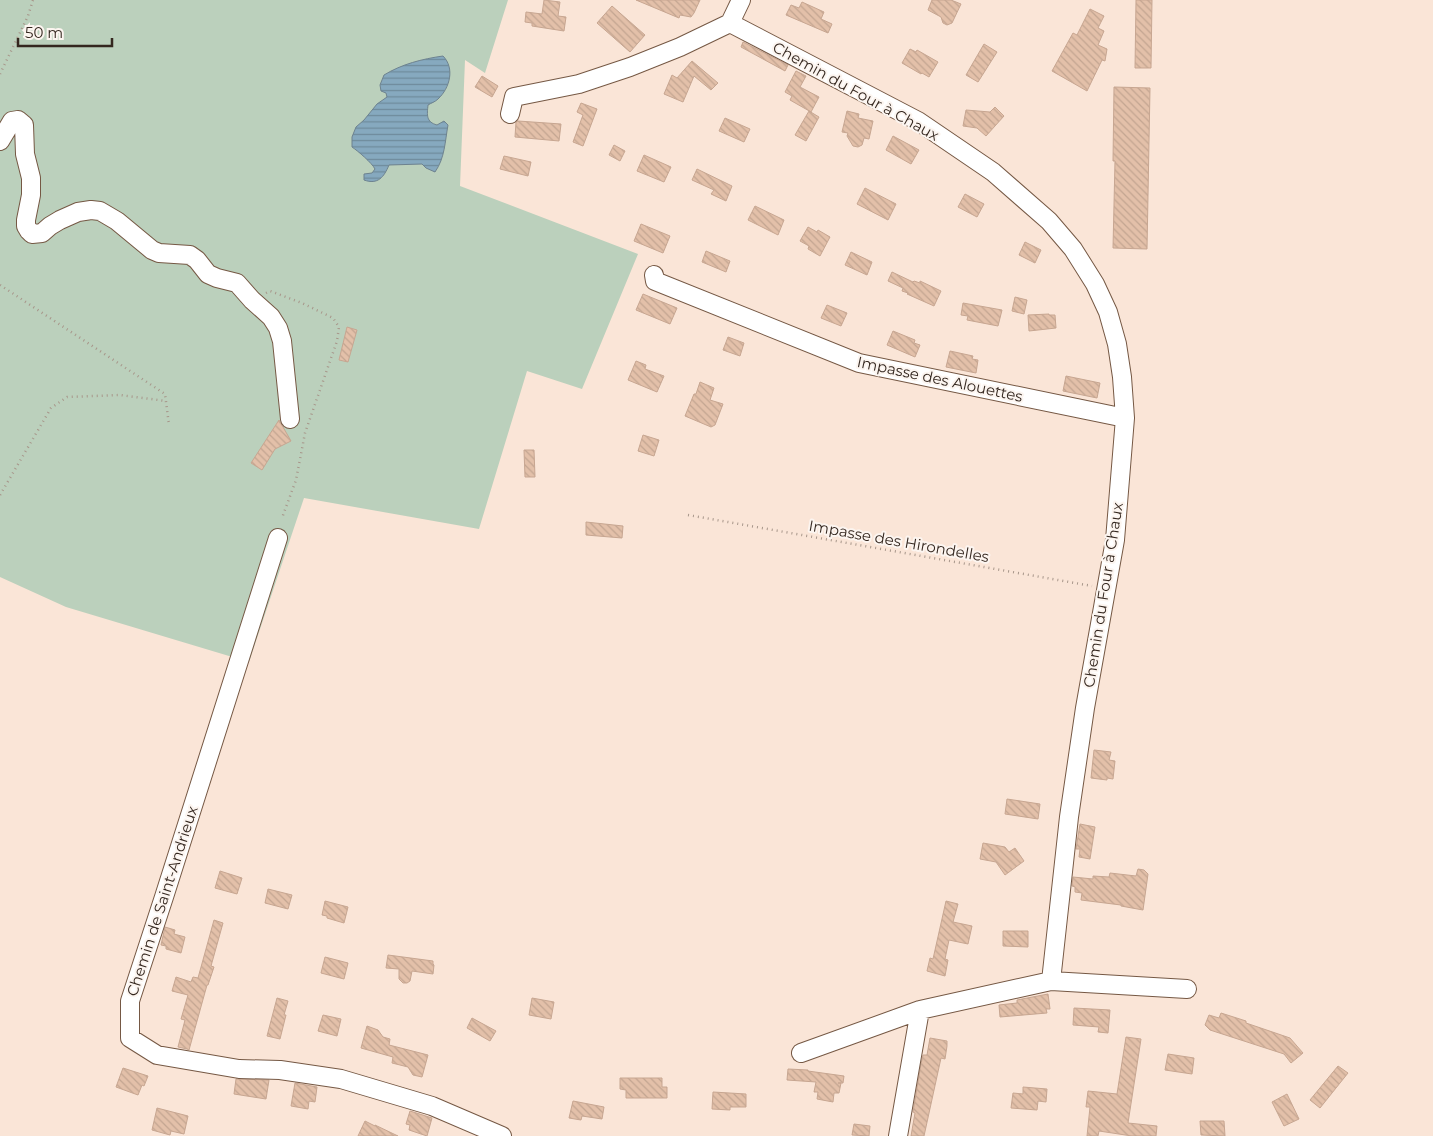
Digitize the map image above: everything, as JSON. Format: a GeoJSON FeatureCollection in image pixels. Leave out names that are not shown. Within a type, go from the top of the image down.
{"type":"FeatureCollection","features":[{"type":"Feature","properties":{"kind":"street"},"geometry":{"type":"LineString","coordinates":[[510,114],[514,97],[579,84],[630,67],[680,47],[730,23],[740,0]]}},
{"type":"Feature","properties":{"kind":"street","name":"Chemin du Four à Chaux"},"geometry":{"type":"LineString","coordinates":[[730,23],[918,121],[993,172],[1049,221],[1073,249],[1095,284],[1108,312],[1117,344],[1125,418],[1115,540],[1085,708],[1069,817],[1051,981]]}},
{"type":"Feature","properties":{"kind":"street"},"geometry":{"type":"LineString","coordinates":[[0,141],[12,121],[18,120],[24,125],[25,154],[30,178],[26,226],[32,234],[42,233],[50,226],[78,212],[100,211],[117,221],[152,250],[159,253],[190,255],[197,260],[208,274],[237,284],[271,317],[278,328],[282,341],[290,419]]}},
{"type":"Feature","properties":{"kind":"street","name":"Impasse des Alouettes"},"geometry":{"type":"LineString","coordinates":[[654,275],[656,281],[858,363],[1125,418]]}},
{"type":"Feature","properties":{"kind":"street","name":"Chemin de Saint-Andrieux"},"geometry":{"type":"LineString","coordinates":[[278,538],[130,1001],[130,1038],[157,1056],[239,1069],[280,1070],[341,1079],[432,1106],[502,1136]]}},
{"type":"Feature","properties":{"kind":"street"},"geometry":{"type":"LineString","coordinates":[[801,1053],[920,1010],[1051,981],[1187,989]]}},
{"type":"Feature","properties":{"kind":"street"},"geometry":{"type":"LineString","coordinates":[[898,1136],[920,1010]]}},
{"type":"Feature","properties":{"kind":"path"},"geometry":{"type":"LineString","coordinates":[[0,74],[28,16],[33,0]]}},
{"type":"Feature","properties":{"kind":"path"},"geometry":{"type":"LineString","coordinates":[[0,285],[165,394],[168,425]]}},
{"type":"Feature","properties":{"kind":"path"},"geometry":{"type":"LineString","coordinates":[[252,300],[270,291],[302,302],[333,318],[338,327],[337,341],[305,433],[296,480],[282,518]]}},
{"type":"Feature","properties":{"kind":"path"},"geometry":{"type":"LineString","coordinates":[[0,495],[51,408],[67,397],[120,395],[166,401]]}},
{"type":"Feature","properties":{"kind":"path","name":"Impasse des Hirondelles"},"geometry":{"type":"LineString","coordinates":[[688,515],[1107,589]]}},
{"type":"Feature","properties":{"kind":"green space"},"geometry":{"type":"Polygon","coordinates":[[[0,0],[508,0],[485,73],[465,60],[460,186],[638,254],[582,389],[527,371],[479,529],[304,498],[249,662],[66,607],[0,577],[0,0]]]}},
{"type":"Feature","properties":{"kind":"water"},"geometry":{"type":"Polygon","coordinates":[[[443,56],[449,66],[450,78],[442,94],[437,100],[428,105],[428,118],[433,124],[437,125],[444,121],[448,125],[443,155],[435,172],[422,164],[389,165],[385,173],[377,181],[364,180],[364,174],[372,173],[375,169],[368,160],[352,147],[352,137],[356,127],[377,104],[387,97],[386,93],[381,91],[380,85],[384,75],[412,63],[443,56]]]}},
{"type":"Feature","properties":{"kind":"building"},"geometry":{"type":"Polygon","coordinates":[[[544,0],[560,2],[558,16],[566,17],[564,31],[532,26],[532,23],[525,22],[526,12],[542,14],[544,0]]]}},
{"type":"Feature","properties":{"kind":"building"},"geometry":{"type":"Polygon","coordinates":[[[636,0],[700,0],[691,17],[680,15],[679,18],[636,0]]]}},
{"type":"Feature","properties":{"kind":"building"},"geometry":{"type":"Polygon","coordinates":[[[932,0],[951,0],[961,4],[952,23],[947,25],[943,23],[941,17],[928,10],[932,0]]]}},
{"type":"Feature","properties":{"kind":"building"},"geometry":{"type":"Polygon","coordinates":[[[1136,0],[1152,0],[1151,68],[1135,68],[1136,0]]]}},
{"type":"Feature","properties":{"kind":"building"},"geometry":{"type":"Polygon","coordinates":[[[802,2],[824,12],[821,19],[832,24],[828,33],[786,15],[791,5],[799,8],[802,2]]]}},
{"type":"Feature","properties":{"kind":"building"},"geometry":{"type":"Polygon","coordinates":[[[612,6],[645,35],[630,52],[597,23],[612,6]]]}},
{"type":"Feature","properties":{"kind":"building"},"geometry":{"type":"Polygon","coordinates":[[[1090,9],[1104,16],[1098,28],[1104,31],[1098,45],[1107,49],[1105,61],[1102,60],[1087,91],[1052,71],[1073,33],[1077,35],[1090,9]]]}},
{"type":"Feature","properties":{"kind":"building"},"geometry":{"type":"Polygon","coordinates":[[[743,42],[788,65],[785,71],[741,47],[743,42]]]}},
{"type":"Feature","properties":{"kind":"building"},"geometry":{"type":"Polygon","coordinates":[[[984,44],[997,52],[978,82],[966,75],[984,44]]]}},
{"type":"Feature","properties":{"kind":"building"},"geometry":{"type":"Polygon","coordinates":[[[910,49],[916,52],[917,50],[938,62],[929,77],[902,63],[910,49]]]}},
{"type":"Feature","properties":{"kind":"building"},"geometry":{"type":"Polygon","coordinates":[[[692,61],[718,83],[711,90],[694,76],[683,102],[664,94],[672,75],[677,78],[692,61]]]}},
{"type":"Feature","properties":{"kind":"building"},"geometry":{"type":"Polygon","coordinates":[[[796,71],[806,76],[800,87],[819,97],[811,112],[790,100],[792,96],[785,92],[796,71]]]}},
{"type":"Feature","properties":{"kind":"building"},"geometry":{"type":"Polygon","coordinates":[[[482,76],[498,86],[492,97],[475,87],[482,76]]]}},
{"type":"Feature","properties":{"kind":"building"},"geometry":{"type":"Polygon","coordinates":[[[1114,87],[1150,88],[1147,249],[1113,248],[1114,87]]]}},
{"type":"Feature","properties":{"kind":"building"},"geometry":{"type":"Polygon","coordinates":[[[581,103],[597,109],[583,146],[573,142],[583,115],[577,112],[581,103]]]}},
{"type":"Feature","properties":{"kind":"building"},"geometry":{"type":"Polygon","coordinates":[[[995,107],[1004,116],[986,136],[977,128],[963,126],[966,110],[990,112],[995,107]]]}},
{"type":"Feature","properties":{"kind":"building"},"geometry":{"type":"Polygon","coordinates":[[[809,111],[819,117],[806,141],[795,135],[809,111]]]}},
{"type":"Feature","properties":{"kind":"building"},"geometry":{"type":"Polygon","coordinates":[[[847,111],[859,114],[858,118],[873,121],[869,139],[864,138],[862,145],[858,147],[853,146],[847,136],[848,133],[842,132],[847,111]]]}},
{"type":"Feature","properties":{"kind":"building"},"geometry":{"type":"Polygon","coordinates":[[[725,118],[750,129],[744,142],[719,131],[725,118]]]}},
{"type":"Feature","properties":{"kind":"building"},"geometry":{"type":"Polygon","coordinates":[[[516,122],[561,124],[559,141],[515,137],[516,122]]]}},
{"type":"Feature","properties":{"kind":"building"},"geometry":{"type":"Polygon","coordinates":[[[893,136],[919,150],[911,164],[886,150],[893,136]]]}},
{"type":"Feature","properties":{"kind":"building"},"geometry":{"type":"Polygon","coordinates":[[[614,145],[625,151],[620,161],[609,155],[614,145]]]}},
{"type":"Feature","properties":{"kind":"building"},"geometry":{"type":"Polygon","coordinates":[[[644,155],[671,167],[664,182],[637,171],[644,155]]]}},
{"type":"Feature","properties":{"kind":"building"},"geometry":{"type":"Polygon","coordinates":[[[504,156],[531,162],[528,176],[500,169],[504,156]]]}},
{"type":"Feature","properties":{"kind":"building"},"geometry":{"type":"Polygon","coordinates":[[[697,169],[732,186],[726,201],[711,194],[714,190],[692,180],[697,169]]]}},
{"type":"Feature","properties":{"kind":"building"},"geometry":{"type":"Polygon","coordinates":[[[865,188],[896,204],[888,220],[857,204],[865,188]]]}},
{"type":"Feature","properties":{"kind":"building"},"geometry":{"type":"Polygon","coordinates":[[[965,194],[984,204],[977,217],[958,207],[965,194]]]}},
{"type":"Feature","properties":{"kind":"building"},"geometry":{"type":"Polygon","coordinates":[[[755,206],[784,220],[778,235],[748,220],[755,206]]]}},
{"type":"Feature","properties":{"kind":"building"},"geometry":{"type":"Polygon","coordinates":[[[641,224],[670,236],[663,253],[634,241],[641,224]]]}},
{"type":"Feature","properties":{"kind":"building"},"geometry":{"type":"Polygon","coordinates":[[[808,227],[830,237],[820,256],[808,249],[809,246],[800,241],[808,227]]]}},
{"type":"Feature","properties":{"kind":"building"},"geometry":{"type":"Polygon","coordinates":[[[1025,242],[1041,250],[1035,263],[1019,255],[1025,242]]]}},
{"type":"Feature","properties":{"kind":"building"},"geometry":{"type":"Polygon","coordinates":[[[706,251],[730,261],[726,272],[702,262],[706,251]]]}},
{"type":"Feature","properties":{"kind":"building"},"geometry":{"type":"Polygon","coordinates":[[[851,252],[872,262],[867,275],[845,265],[851,252]]]}},
{"type":"Feature","properties":{"kind":"building"},"geometry":{"type":"Polygon","coordinates":[[[892,272],[913,282],[920,283],[920,281],[941,291],[934,306],[907,294],[902,291],[903,288],[888,281],[892,272]]]}},
{"type":"Feature","properties":{"kind":"building"},"geometry":{"type":"Polygon","coordinates":[[[643,294],[677,308],[670,324],[636,310],[643,294]]]}},
{"type":"Feature","properties":{"kind":"building"},"geometry":{"type":"Polygon","coordinates":[[[1015,297],[1027,300],[1024,314],[1012,311],[1015,297]]]}},
{"type":"Feature","properties":{"kind":"building"},"geometry":{"type":"Polygon","coordinates":[[[963,303],[1002,310],[998,326],[967,320],[968,316],[961,315],[963,303]]]}},
{"type":"Feature","properties":{"kind":"building"},"geometry":{"type":"Polygon","coordinates":[[[827,305],[847,313],[841,326],[821,318],[827,305]]]}},
{"type":"Feature","properties":{"kind":"building"},"geometry":{"type":"Polygon","coordinates":[[[1028,315],[1055,315],[1056,328],[1029,331],[1028,315]]]}},
{"type":"Feature","properties":{"kind":"building"},"geometry":{"type":"Polygon","coordinates":[[[347,327],[357,330],[348,362],[339,360],[347,327]]]}},
{"type":"Feature","properties":{"kind":"building"},"geometry":{"type":"Polygon","coordinates":[[[893,331],[915,340],[914,343],[920,345],[915,357],[887,345],[893,331]]]}},
{"type":"Feature","properties":{"kind":"building"},"geometry":{"type":"Polygon","coordinates":[[[728,337],[744,343],[740,356],[723,350],[728,337]]]}},
{"type":"Feature","properties":{"kind":"building"},"geometry":{"type":"Polygon","coordinates":[[[950,351],[973,356],[972,359],[978,360],[976,373],[946,367],[950,351]]]}},
{"type":"Feature","properties":{"kind":"building"},"geometry":{"type":"Polygon","coordinates":[[[636,361],[646,365],[645,369],[664,376],[657,392],[628,380],[636,361]]]}},
{"type":"Feature","properties":{"kind":"building"},"geometry":{"type":"Polygon","coordinates":[[[1066,376],[1100,383],[1097,398],[1063,391],[1066,376]]]}},
{"type":"Feature","properties":{"kind":"building"},"geometry":{"type":"Polygon","coordinates":[[[700,382],[714,388],[710,400],[723,404],[715,425],[711,427],[685,416],[700,382]]]}},
{"type":"Feature","properties":{"kind":"building"},"geometry":{"type":"Polygon","coordinates":[[[279,420],[291,441],[275,449],[262,470],[251,463],[279,420]]]}},
{"type":"Feature","properties":{"kind":"building"},"geometry":{"type":"Polygon","coordinates":[[[643,435],[659,440],[654,456],[638,451],[643,435]]]}},
{"type":"Feature","properties":{"kind":"building"},"geometry":{"type":"Polygon","coordinates":[[[524,450],[534,450],[535,477],[525,477],[524,450]]]}},
{"type":"Feature","properties":{"kind":"building"},"geometry":{"type":"Polygon","coordinates":[[[586,522],[623,526],[622,538],[586,535],[586,522]]]}},
{"type":"Feature","properties":{"kind":"building"},"geometry":{"type":"Polygon","coordinates":[[[1094,750],[1111,752],[1109,760],[1115,761],[1113,779],[1091,778],[1094,750]]]}},
{"type":"Feature","properties":{"kind":"building"},"geometry":{"type":"Polygon","coordinates":[[[1007,799],[1040,804],[1038,819],[1005,814],[1007,799]]]}},
{"type":"Feature","properties":{"kind":"building"},"geometry":{"type":"Polygon","coordinates":[[[1080,824],[1095,827],[1090,859],[1079,857],[1080,849],[1076,849],[1080,824]]]}},
{"type":"Feature","properties":{"kind":"building"},"geometry":{"type":"Polygon","coordinates":[[[983,843],[1005,847],[1009,852],[1015,848],[1024,861],[1005,875],[996,862],[980,859],[983,843]]]}},
{"type":"Feature","properties":{"kind":"building"},"geometry":{"type":"Polygon","coordinates":[[[1138,869],[1144,870],[1148,874],[1143,910],[1081,900],[1082,893],[1075,892],[1075,887],[1072,886],[1073,877],[1093,879],[1093,876],[1109,877],[1110,873],[1136,876],[1138,869]]]}},
{"type":"Feature","properties":{"kind":"building"},"geometry":{"type":"Polygon","coordinates":[[[220,871],[242,878],[237,894],[215,888],[220,871]]]}},
{"type":"Feature","properties":{"kind":"building"},"geometry":{"type":"Polygon","coordinates":[[[268,889],[292,895],[288,909],[265,903],[268,889]]]}},
{"type":"Feature","properties":{"kind":"building"},"geometry":{"type":"Polygon","coordinates":[[[325,901],[348,907],[344,923],[322,915],[325,901]]]}},
{"type":"Feature","properties":{"kind":"building"},"geometry":{"type":"Polygon","coordinates":[[[946,901],[958,904],[953,922],[972,926],[968,944],[949,940],[945,959],[948,960],[945,976],[927,971],[930,958],[933,959],[946,901]]]}},
{"type":"Feature","properties":{"kind":"building"},"geometry":{"type":"Polygon","coordinates":[[[214,920],[223,923],[211,966],[214,967],[207,985],[189,1050],[178,1047],[185,1020],[181,1019],[188,995],[172,991],[176,977],[191,982],[193,977],[198,978],[214,920]]]}},
{"type":"Feature","properties":{"kind":"building"},"geometry":{"type":"Polygon","coordinates":[[[165,927],[175,930],[174,934],[185,937],[181,953],[166,949],[166,946],[161,945],[165,927]]]}},
{"type":"Feature","properties":{"kind":"building"},"geometry":{"type":"Polygon","coordinates":[[[1003,931],[1028,931],[1028,947],[1003,946],[1003,931]]]}},
{"type":"Feature","properties":{"kind":"building"},"geometry":{"type":"Polygon","coordinates":[[[388,955],[433,961],[433,974],[412,971],[410,981],[403,983],[399,979],[399,969],[386,968],[388,955]]]}},
{"type":"Feature","properties":{"kind":"building"},"geometry":{"type":"Polygon","coordinates":[[[325,957],[348,963],[344,979],[321,973],[325,957]]]}},
{"type":"Feature","properties":{"kind":"building"},"geometry":{"type":"Polygon","coordinates":[[[1048,994],[1050,1009],[1046,1009],[1047,1013],[1000,1017],[999,1005],[1017,1003],[1017,1000],[1048,994]]]}},
{"type":"Feature","properties":{"kind":"building"},"geometry":{"type":"Polygon","coordinates":[[[277,998],[288,1001],[280,1039],[267,1036],[277,998]]]}},
{"type":"Feature","properties":{"kind":"building"},"geometry":{"type":"Polygon","coordinates":[[[532,998],[554,1002],[551,1019],[529,1015],[532,998]]]}},
{"type":"Feature","properties":{"kind":"building"},"geometry":{"type":"Polygon","coordinates":[[[1074,1008],[1110,1010],[1108,1033],[1098,1032],[1099,1027],[1073,1025],[1074,1008]]]}},
{"type":"Feature","properties":{"kind":"building"},"geometry":{"type":"Polygon","coordinates":[[[1221,1013],[1290,1038],[1303,1053],[1291,1063],[1284,1054],[1210,1030],[1205,1025],[1209,1015],[1219,1018],[1221,1013]]]}},
{"type":"Feature","properties":{"kind":"building"},"geometry":{"type":"Polygon","coordinates":[[[323,1015],[341,1019],[337,1036],[318,1031],[323,1015]]]}},
{"type":"Feature","properties":{"kind":"building"},"geometry":{"type":"Polygon","coordinates":[[[472,1018],[496,1031],[490,1041],[467,1028],[472,1018]]]}},
{"type":"Feature","properties":{"kind":"building"},"geometry":{"type":"Polygon","coordinates":[[[367,1026],[378,1030],[383,1037],[390,1039],[389,1045],[428,1055],[422,1077],[413,1075],[408,1067],[392,1063],[393,1057],[361,1048],[367,1026]]]}},
{"type":"Feature","properties":{"kind":"building"},"geometry":{"type":"Polygon","coordinates":[[[1126,1037],[1141,1039],[1128,1123],[1157,1126],[1156,1136],[1132,1136],[1099,1131],[1098,1136],[1087,1136],[1090,1107],[1086,1107],[1088,1091],[1117,1094],[1126,1037]]]}},
{"type":"Feature","properties":{"kind":"building"},"geometry":{"type":"Polygon","coordinates":[[[930,1038],[947,1041],[945,1059],[941,1058],[924,1136],[911,1136],[921,1064],[923,1055],[927,1055],[930,1038]]]}},
{"type":"Feature","properties":{"kind":"building"},"geometry":{"type":"Polygon","coordinates":[[[1168,1054],[1194,1058],[1192,1074],[1165,1070],[1168,1054]]]}},
{"type":"Feature","properties":{"kind":"building"},"geometry":{"type":"Polygon","coordinates":[[[1338,1066],[1348,1073],[1320,1108],[1310,1100],[1338,1066]]]}},
{"type":"Feature","properties":{"kind":"building"},"geometry":{"type":"Polygon","coordinates":[[[123,1068],[148,1076],[138,1095],[116,1087],[123,1068]]]}},
{"type":"Feature","properties":{"kind":"building"},"geometry":{"type":"Polygon","coordinates":[[[788,1069],[844,1076],[843,1083],[841,1083],[839,1093],[834,1093],[833,1102],[817,1099],[818,1092],[814,1092],[816,1082],[787,1080],[788,1069]]]}},
{"type":"Feature","properties":{"kind":"building"},"geometry":{"type":"Polygon","coordinates":[[[620,1078],[662,1078],[662,1087],[667,1087],[667,1098],[626,1098],[626,1090],[620,1089],[620,1078]]]}},
{"type":"Feature","properties":{"kind":"building"},"geometry":{"type":"Polygon","coordinates":[[[236,1079],[269,1080],[266,1099],[234,1094],[236,1079]]]}},
{"type":"Feature","properties":{"kind":"building"},"geometry":{"type":"Polygon","coordinates":[[[295,1083],[317,1087],[315,1102],[309,1101],[308,1109],[291,1106],[295,1083]]]}},
{"type":"Feature","properties":{"kind":"building"},"geometry":{"type":"Polygon","coordinates":[[[1023,1087],[1047,1089],[1046,1102],[1038,1101],[1037,1110],[1011,1108],[1013,1093],[1023,1094],[1023,1087]]]}},
{"type":"Feature","properties":{"kind":"building"},"geometry":{"type":"Polygon","coordinates":[[[713,1092],[746,1094],[746,1107],[730,1107],[730,1110],[712,1109],[713,1092]]]}},
{"type":"Feature","properties":{"kind":"building"},"geometry":{"type":"Polygon","coordinates":[[[1287,1094],[1299,1119],[1284,1126],[1272,1102],[1287,1094]]]}},
{"type":"Feature","properties":{"kind":"building"},"geometry":{"type":"Polygon","coordinates":[[[573,1101],[604,1107],[602,1119],[582,1116],[581,1120],[569,1118],[573,1101]]]}},
{"type":"Feature","properties":{"kind":"building"},"geometry":{"type":"Polygon","coordinates":[[[157,1108],[188,1116],[184,1134],[171,1131],[170,1135],[152,1130],[157,1108]]]}},
{"type":"Feature","properties":{"kind":"building"},"geometry":{"type":"Polygon","coordinates":[[[410,1111],[432,1118],[427,1136],[409,1130],[410,1125],[406,1124],[410,1111]]]}},
{"type":"Feature","properties":{"kind":"building"},"geometry":{"type":"Polygon","coordinates":[[[365,1121],[375,1125],[398,1136],[358,1136],[365,1121]]]}},
{"type":"Feature","properties":{"kind":"building"},"geometry":{"type":"Polygon","coordinates":[[[1200,1121],[1224,1121],[1225,1136],[1201,1135],[1200,1121]]]}},
{"type":"Feature","properties":{"kind":"building"},"geometry":{"type":"Polygon","coordinates":[[[854,1124],[870,1126],[869,1136],[852,1135],[854,1124]]]}}]}
